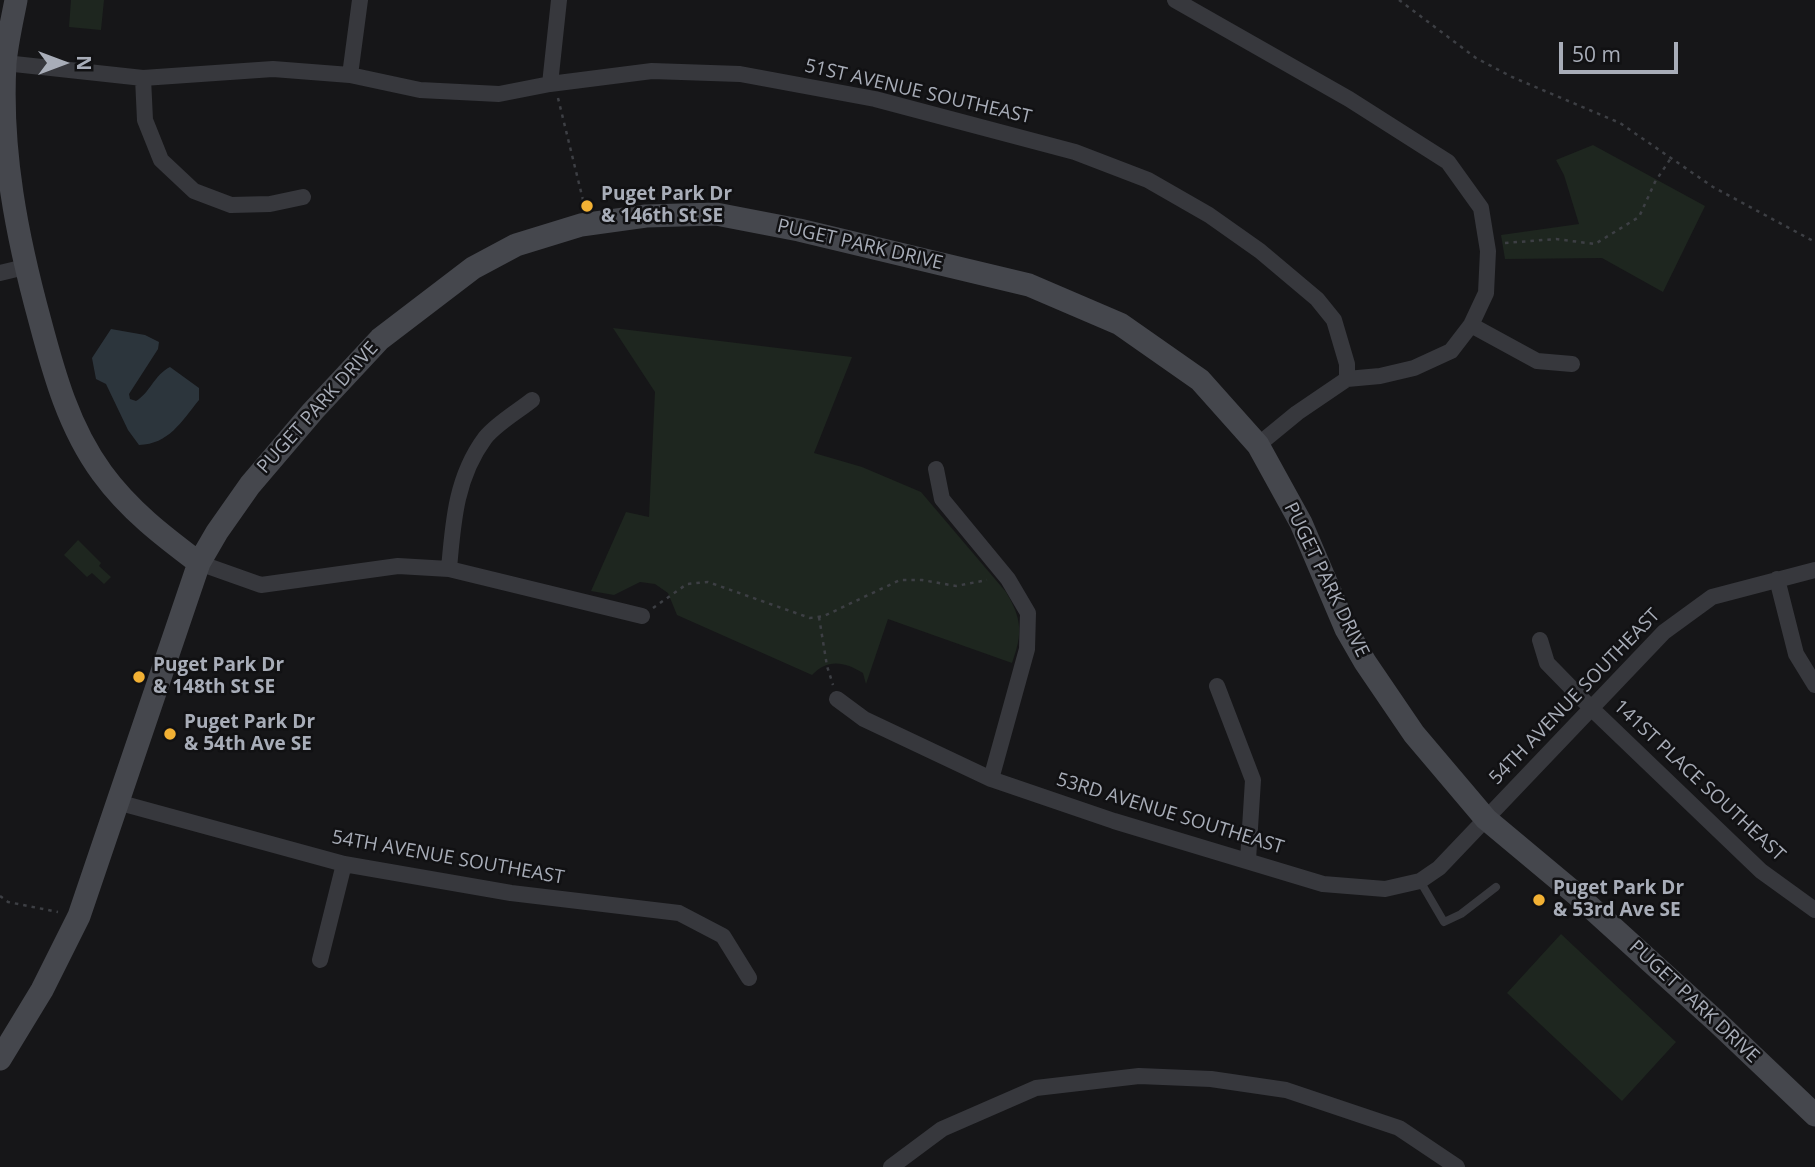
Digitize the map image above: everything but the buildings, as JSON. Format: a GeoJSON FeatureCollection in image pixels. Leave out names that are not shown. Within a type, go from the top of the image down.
{"type":"FeatureCollection","features":[{"type":"Feature","properties":{"kind":"street"},"geometry":{"type":"LineString","coordinates":[[16,0],[5,63],[7,166],[25,267],[59,387],[77,433],[101,473],[128,506],[153,529],[200,563],[261,585],[398,566],[449,569],[642,616]]}},
{"type":"Feature","properties":{"kind":"street"},"geometry":{"type":"LineString","coordinates":[[350,75],[360,0]]}},
{"type":"Feature","properties":{"kind":"street"},"geometry":{"type":"LineString","coordinates":[[552,84],[559,0]]}},
{"type":"Feature","properties":{"kind":"street"},"geometry":{"type":"LineString","coordinates":[[1175,0],[1349,99],[1448,162],[1481,208],[1488,251],[1486,293],[1471,325],[1451,351],[1414,368],[1380,376],[1347,379],[1297,413],[1258,445]]}},
{"type":"Feature","properties":{"kind":"street","name":"51ST AVENUE SOUTHEAST"},"geometry":{"type":"LineString","coordinates":[[5,63],[143,78],[274,69],[350,75],[420,90],[499,94],[652,71],[740,74],[875,99],[1076,152],[1148,180],[1209,215],[1260,251],[1317,299],[1335,320],[1343,346],[1347,379]]}},
{"type":"Feature","properties":{"kind":"street"},"geometry":{"type":"LineString","coordinates":[[143,78],[145,121],[161,160],[194,191],[231,205],[270,204],[303,197]]}},
{"type":"Feature","properties":{"kind":"street","name":"PUGET PARK DRIVE"},"geometry":{"type":"LineString","coordinates":[[0,1059],[42,990],[79,916],[200,563],[217,532],[250,485],[313,411],[380,339],[473,268],[516,245],[589,224],[646,216],[716,214],[812,233],[1029,285],[1120,324],[1200,380],[1258,445],[1301,523],[1346,629],[1414,734],[1486,818],[1577,895],[1815,1115]]}},
{"type":"Feature","properties":{"kind":"street"},"geometry":{"type":"LineString","coordinates":[[0,273],[25,267]]}},
{"type":"Feature","properties":{"kind":"street"},"geometry":{"type":"LineString","coordinates":[[1471,325],[1537,361],[1572,364]]}},
{"type":"Feature","properties":{"kind":"street"},"geometry":{"type":"LineString","coordinates":[[449,569],[454,511],[469,467],[486,437],[532,400]]}},
{"type":"Feature","properties":{"kind":"street"},"geometry":{"type":"LineString","coordinates":[[936,469],[942,499],[1004,574],[1028,613],[1027,649],[991,779]]}},
{"type":"Feature","properties":{"kind":"street","name":"54TH AVENUE SOUTHEAST"},"geometry":{"type":"LineString","coordinates":[[1486,818],[1664,632],[1712,597],[1815,570]]}},
{"type":"Feature","properties":{"kind":"street"},"geometry":{"type":"LineString","coordinates":[[1777,579],[1796,654],[1815,685]]}},
{"type":"Feature","properties":{"kind":"street","name":"141ST PLACE SOUTHEAST"},"geometry":{"type":"LineString","coordinates":[[1540,640],[1547,663],[1591,708],[1761,871],[1815,910]]}},
{"type":"Feature","properties":{"kind":"street"},"geometry":{"type":"LineString","coordinates":[[1217,686],[1253,780],[1248,860]]}},
{"type":"Feature","properties":{"kind":"street","name":"53RD AVENUE SOUTHEAST"},"geometry":{"type":"LineString","coordinates":[[837,699],[864,719],[991,779],[1114,821],[1323,884],[1385,889],[1420,881],[1439,868],[1486,818]]}},
{"type":"Feature","properties":{"kind":"street","name":"54TH AVENUE SOUTHEAST"},"geometry":{"type":"LineString","coordinates":[[117,802],[344,864],[511,893],[679,913],[723,936],[749,978]]}},
{"type":"Feature","properties":{"kind":"street"},"geometry":{"type":"LineString","coordinates":[[320,961],[344,864]]}},
{"type":"Feature","properties":{"kind":"street"},"geometry":{"type":"LineString","coordinates":[[891,1167],[942,1129],[1037,1088],[1139,1076],[1211,1079],[1286,1090],[1399,1128],[1457,1167]]}},
{"type":"Feature","properties":{"kind":"lane"},"geometry":{"type":"LineString","coordinates":[[1420,881],[1444,922],[1461,914],[1496,887]]}},
{"type":"Feature","properties":{"kind":"path"},"geometry":{"type":"LineString","coordinates":[[1399,0],[1476,58],[1512,78],[1620,123],[1713,187],[1815,242]]}},
{"type":"Feature","properties":{"kind":"path"},"geometry":{"type":"LineString","coordinates":[[552,84],[589,224]]}},
{"type":"Feature","properties":{"kind":"path"},"geometry":{"type":"LineString","coordinates":[[1505,243],[1556,239],[1595,244],[1639,217],[1655,182],[1671,158]]}},
{"type":"Feature","properties":{"kind":"path"},"geometry":{"type":"LineString","coordinates":[[642,616],[687,584],[708,582],[795,615],[810,618],[819,617],[900,580],[922,580],[956,586],[1004,574]]}},
{"type":"Feature","properties":{"kind":"path"},"geometry":{"type":"LineString","coordinates":[[819,617],[827,666],[837,699]]}},
{"type":"Feature","properties":{"kind":"path"},"geometry":{"type":"LineString","coordinates":[[0,896],[8,902]]}},
{"type":"Feature","properties":{"kind":"path"},"geometry":{"type":"LineString","coordinates":[[0,904],[8,902],[79,916]]}},
{"type":"Feature","properties":{"kind":"shaded area"},"geometry":{"type":"Polygon","coordinates":[[[71,0],[104,0],[101,30],[69,27],[71,0]]]}},
{"type":"Feature","properties":{"kind":"shaded area"},"geometry":{"type":"Polygon","coordinates":[[[1593,145],[1705,206],[1663,292],[1602,258],[1505,259],[1501,235],[1579,224],[1564,175],[1556,160],[1593,145]]]}},
{"type":"Feature","properties":{"kind":"shaded area"},"geometry":{"type":"Polygon","coordinates":[[[613,328],[852,357],[814,453],[862,467],[921,492],[1006,592],[1019,626],[1018,643],[1012,663],[888,619],[866,684],[863,673],[843,664],[824,666],[812,675],[677,615],[668,593],[655,584],[640,582],[614,595],[591,591],[626,512],[649,517],[655,392],[613,328]]]}},
{"type":"Feature","properties":{"kind":"shaded area"},"geometry":{"type":"Polygon","coordinates":[[[111,329],[145,335],[159,342],[158,349],[129,394],[130,399],[136,401],[141,398],[170,367],[199,388],[199,400],[174,430],[158,441],[139,445],[128,430],[106,384],[96,379],[92,358],[111,329]]]}},
{"type":"Feature","properties":{"kind":"shaded area"},"geometry":{"type":"Polygon","coordinates":[[[78,540],[111,577],[104,584],[92,573],[87,577],[64,555],[78,540]]]}},
{"type":"Feature","properties":{"kind":"shaded area"},"geometry":{"type":"Polygon","coordinates":[[[1561,934],[1676,1042],[1622,1101],[1507,993],[1561,934]]]}},
{"type":"Feature","properties":{"kind":"place","name":"Puget Park Dr & 146th St SE"},"geometry":{"type":"Point","coordinates":[587,206]}},
{"type":"Feature","properties":{"kind":"place","name":"Puget Park Dr & 148th St SE"},"geometry":{"type":"Point","coordinates":[139,677]}},
{"type":"Feature","properties":{"kind":"place","name":"Puget Park Dr & 54th Ave SE"},"geometry":{"type":"Point","coordinates":[170,734]}},
{"type":"Feature","properties":{"kind":"place","name":"Puget Park Dr & 53rd Ave SE"},"geometry":{"type":"Point","coordinates":[1539,900]}}]}
